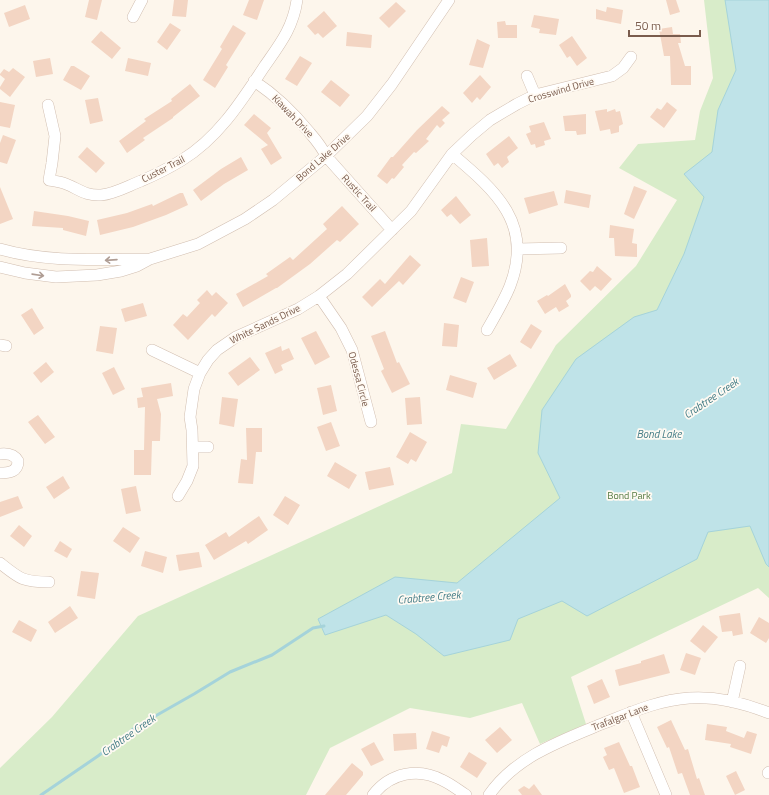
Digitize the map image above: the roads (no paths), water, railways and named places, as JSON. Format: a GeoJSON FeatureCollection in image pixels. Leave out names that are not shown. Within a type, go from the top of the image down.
{"type":"FeatureCollection","features":[{"type":"Feature","properties":{"kind":"street"},"geometry":{"type":"LineString","coordinates":[[133,17],[142,0]]}},
{"type":"Feature","properties":{"kind":"street","name":"Custer Trail"},"geometry":{"type":"LineString","coordinates":[[48,105],[55,136],[49,180],[66,184],[86,193],[100,195],[107,194],[157,174],[190,155],[225,123],[287,33],[296,12],[298,0]]}},
{"type":"Feature","properties":{"kind":"street","name":"Bond Lake Drive"},"geometry":{"type":"LineString","coordinates":[[0,267],[43,275],[70,277],[121,271],[137,266],[150,259],[198,244],[245,220],[273,200],[326,156],[353,131],[381,100],[449,0]]}},
{"type":"Feature","properties":{"kind":"street","name":"Crosswind Drive"},"geometry":{"type":"LineString","coordinates":[[392,230],[411,211],[452,154],[490,120],[517,104],[535,96],[612,76],[623,68],[631,57]]}},
{"type":"Feature","properties":{"kind":"street"},"geometry":{"type":"LineString","coordinates":[[527,76],[535,96]]}},
{"type":"Feature","properties":{"kind":"street","name":"Kiawah Drive"},"geometry":{"type":"LineString","coordinates":[[254,82],[280,99],[322,148],[326,156]]}},
{"type":"Feature","properties":{"kind":"street"},"geometry":{"type":"LineString","coordinates":[[452,154],[500,199],[512,222],[518,249],[516,268],[511,285],[487,330]]}},
{"type":"Feature","properties":{"kind":"street","name":"Rustic Trail"},"geometry":{"type":"LineString","coordinates":[[326,156],[392,230]]}},
{"type":"Feature","properties":{"kind":"street","name":"White Sands Drive"},"geometry":{"type":"LineString","coordinates":[[178,496],[187,481],[193,466],[190,417],[191,406],[194,389],[200,373],[208,360],[224,344],[236,337],[281,317],[319,296],[347,274],[392,230]]}},
{"type":"Feature","properties":{"kind":"street"},"geometry":{"type":"LineString","coordinates":[[518,249],[561,248]]}},
{"type":"Feature","properties":{"kind":"street","name":"Bond Lake Drive"},"geometry":{"type":"LineString","coordinates":[[0,249],[12,253],[79,260],[150,259]]}},
{"type":"Feature","properties":{"kind":"street","name":"Odessa Circle"},"geometry":{"type":"LineString","coordinates":[[319,296],[341,328],[352,350],[371,422]]}},
{"type":"Feature","properties":{"kind":"street"},"geometry":{"type":"LineString","coordinates":[[152,350],[200,373]]}},
{"type":"Feature","properties":{"kind":"street"},"geometry":{"type":"LineString","coordinates":[[193,447],[208,447]]}},
{"type":"Feature","properties":{"kind":"street"},"geometry":{"type":"LineString","coordinates":[[0,454],[8,453],[12,455],[18,462],[18,465],[12,472],[0,473]]}},
{"type":"Feature","properties":{"kind":"street"},"geometry":{"type":"LineString","coordinates":[[0,563],[18,577],[30,582],[49,582]]}},
{"type":"Feature","properties":{"kind":"street"},"geometry":{"type":"LineString","coordinates":[[732,702],[740,666]]}},
{"type":"Feature","properties":{"kind":"street","name":"Trafalgar Lane"},"geometry":{"type":"LineString","coordinates":[[490,795],[511,772],[535,754],[554,744],[631,712],[658,703],[674,699],[690,698],[732,702],[754,707],[769,713]]}},
{"type":"Feature","properties":{"kind":"street"},"geometry":{"type":"LineString","coordinates":[[631,712],[666,795]]}},
{"type":"Feature","properties":{"kind":"street"},"geometry":{"type":"LineString","coordinates":[[373,795],[378,788],[395,777],[416,773],[435,776],[444,780],[466,795]]}},
{"type":"Feature","properties":{"kind":"water","name":"Bond Lake"},"geometry":{"type":"Polygon","coordinates":[[[725,0],[769,0],[769,567],[766,564],[750,526],[708,532],[697,559],[587,616],[562,601],[518,619],[510,640],[444,656],[416,634],[386,615],[325,635],[318,619],[395,577],[457,583],[560,498],[538,453],[542,410],[576,359],[634,317],[657,310],[684,254],[704,197],[684,174],[712,152],[718,110],[736,70],[725,0]]]}},
{"type":"Feature","properties":{"kind":"waterway","name":"Crabtree Creek"},"geometry":{"type":"LineString","coordinates":[[41,795],[98,756],[136,727],[230,672],[272,655],[313,628],[324,626]]}},
{"type":"Feature","properties":{"kind":"park label","name":"Bond Park"},"geometry":{"type":"Point","coordinates":[629,495]}}]}
